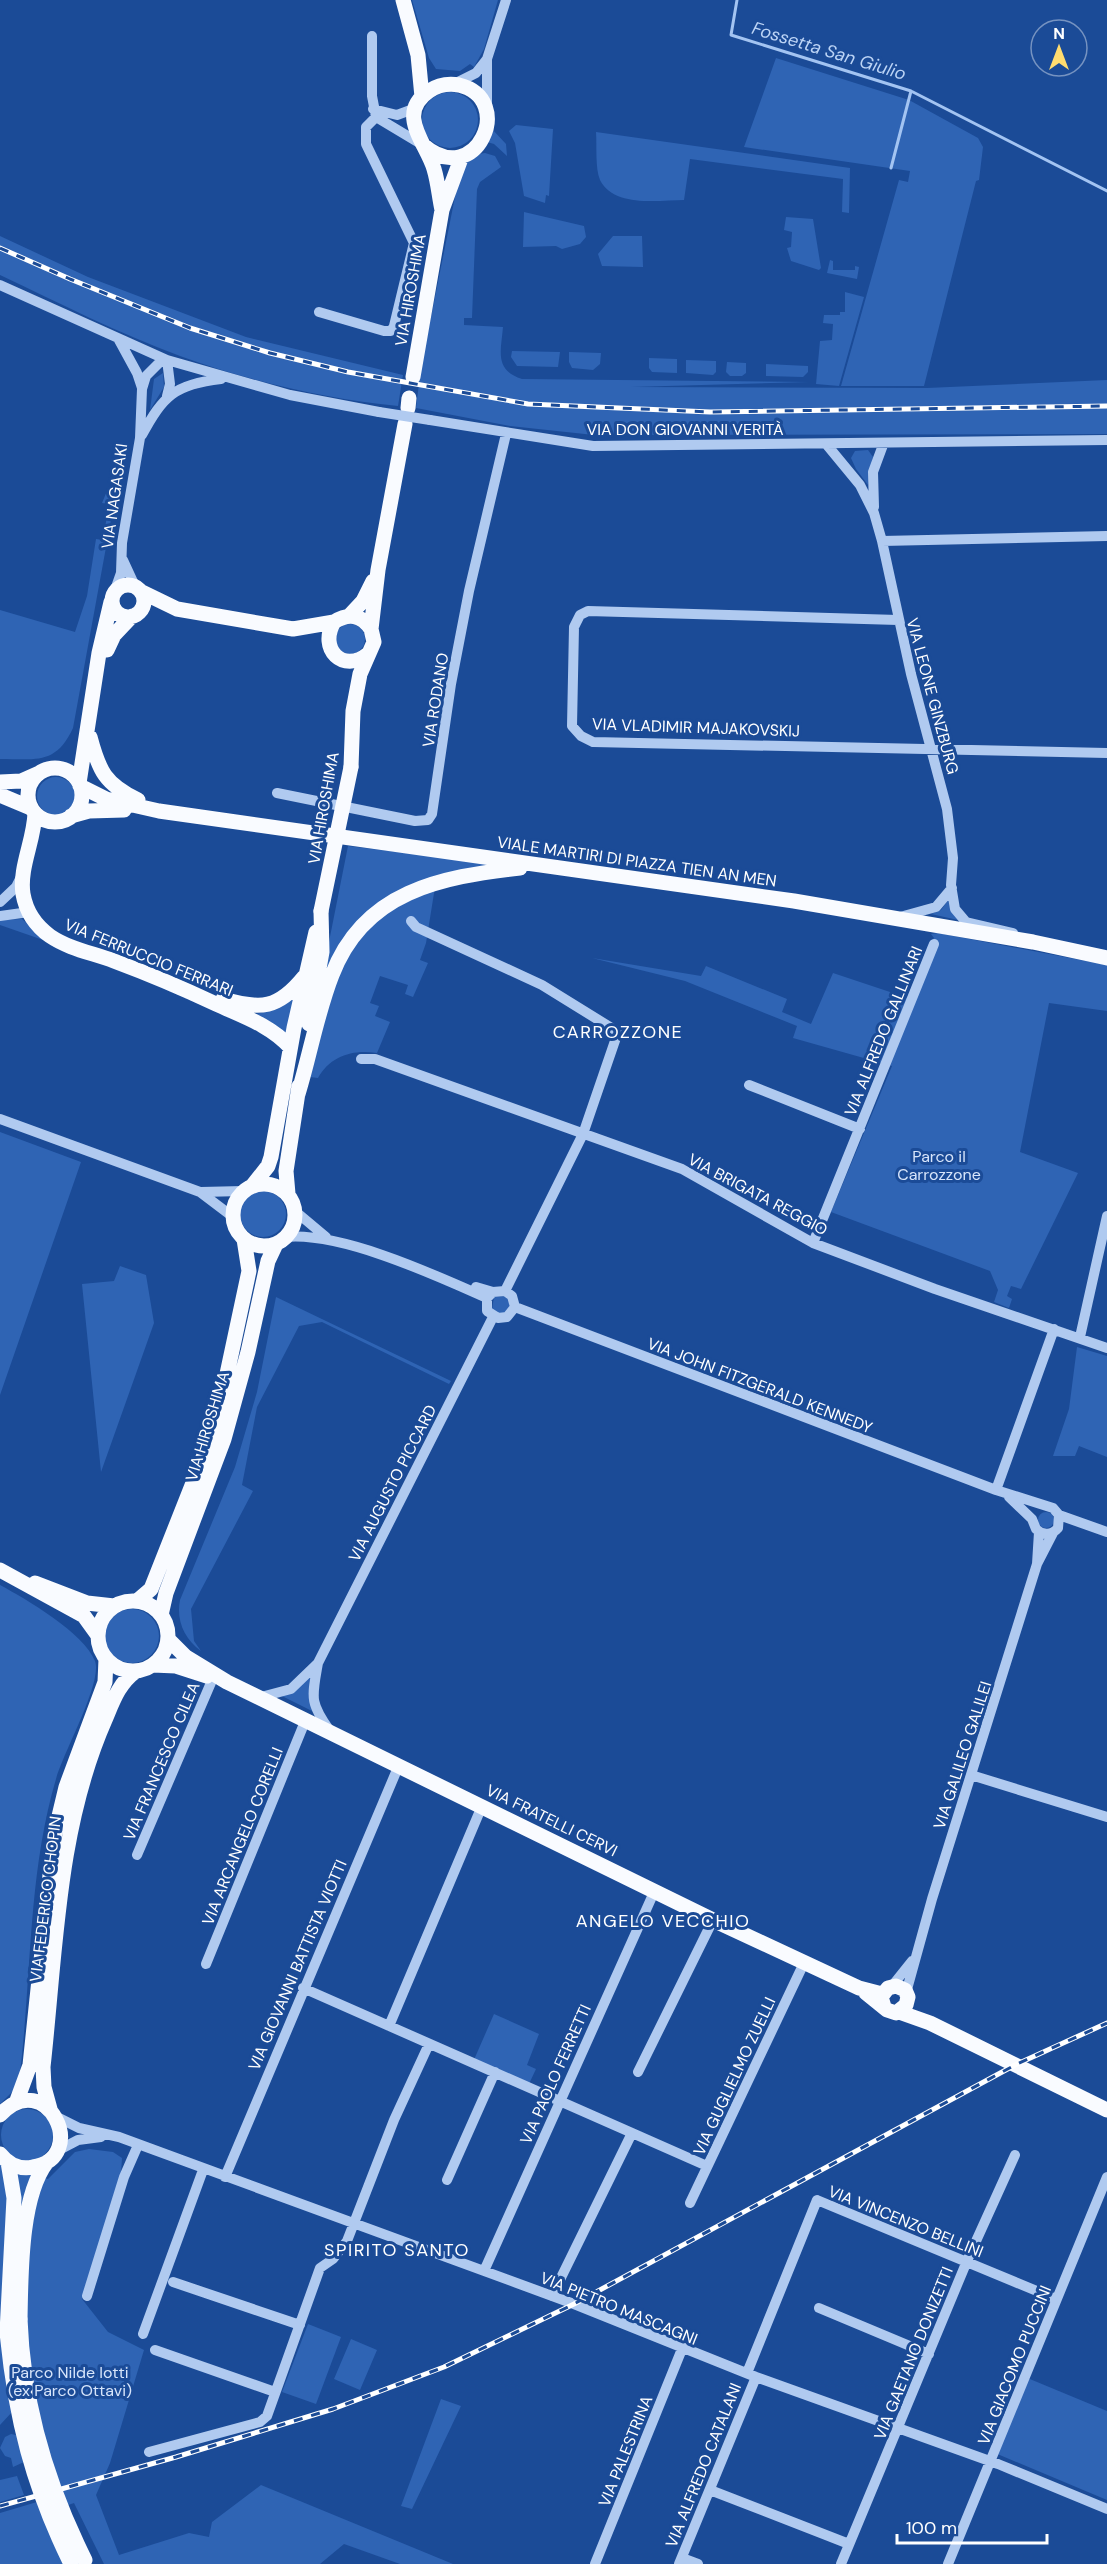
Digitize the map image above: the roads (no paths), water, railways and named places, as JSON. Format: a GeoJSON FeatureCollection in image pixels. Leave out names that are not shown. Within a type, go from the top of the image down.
{"type":"FeatureCollection","features":[{"type":"Feature","properties":{"kind":"main road","name":"VIA HIROSHIMA"},"geometry":{"type":"LineString","coordinates":[[403,0],[418,55],[419,102],[414,122],[416,135],[434,167],[442,210]]}},
{"type":"Feature","properties":{"kind":"main road"},"geometry":{"type":"LineString","coordinates":[[419,102],[441,85],[454,84],[474,92],[487,111]]}},
{"type":"Feature","properties":{"kind":"main road","name":"VIA HIROSHIMA"},"geometry":{"type":"LineString","coordinates":[[413,377],[442,210],[462,156],[474,150],[485,135],[487,111]]}},
{"type":"Feature","properties":{"kind":"main road"},"geometry":{"type":"LineString","coordinates":[[423,146],[441,157],[462,156]]}},
{"type":"Feature","properties":{"kind":"main road","name":"VIA HIROSHIMA"},"geometry":{"type":"LineString","coordinates":[[353,711],[360,675],[374,642],[372,629],[378,570],[405,424]]}},
{"type":"Feature","properties":{"kind":"main road","name":"VIA HIROSHIMA"},"geometry":{"type":"LineString","coordinates":[[349,616],[363,600],[378,570]]}},
{"type":"Feature","properties":{"kind":"main road"},"geometry":{"type":"LineString","coordinates":[[177,609],[124,584],[113,596],[116,612],[135,614],[177,609],[293,629],[321,642],[337,656],[356,661],[368,654]]}},
{"type":"Feature","properties":{"kind":"main road"},"geometry":{"type":"LineString","coordinates":[[135,614],[144,602],[138,589]]}},
{"type":"Feature","properties":{"kind":"main road","name":"VIA NAGASAKI"},"geometry":{"type":"LineString","coordinates":[[80,785],[99,653],[113,596]]}},
{"type":"Feature","properties":{"kind":"main road","name":"VIA NAGASAKI"},"geometry":{"type":"LineString","coordinates":[[98,669],[114,635],[135,614]]}},
{"type":"Feature","properties":{"kind":"main road"},"geometry":{"type":"LineString","coordinates":[[293,629],[334,622],[349,616],[362,619],[372,629]]}},
{"type":"Feature","properties":{"kind":"main road","name":"VIA HIROSHIMA"},"geometry":{"type":"LineString","coordinates":[[137,1601],[151,1589],[204,1455],[224,1388],[249,1270],[244,1239],[236,1229],[233,1216],[235,1203],[268,1166],[305,975],[340,828],[351,767],[353,711],[349,676],[328,636],[334,622]]}},
{"type":"Feature","properties":{"kind":"main road"},"geometry":{"type":"LineString","coordinates":[[87,727],[95,757],[104,775],[122,792],[159,811]]}},
{"type":"Feature","properties":{"kind":"main road","name":"VIA NAGASAKI"},"geometry":{"type":"LineString","coordinates":[[57,768],[74,756],[87,727]]}},
{"type":"Feature","properties":{"kind":"main road"},"geometry":{"type":"LineString","coordinates":[[0,782],[21,781],[57,768]]}},
{"type":"Feature","properties":{"kind":"main road","name":"VIALE MARTIRI DI PIAZZA TIEN AN MEN"},"geometry":{"type":"LineString","coordinates":[[57,768],[72,774],[80,785],[106,799],[159,811],[897,917],[1107,958]]}},
{"type":"Feature","properties":{"kind":"main road"},"geometry":{"type":"LineString","coordinates":[[22,874],[31,846],[33,811],[28,801],[30,785],[39,773]]}},
{"type":"Feature","properties":{"kind":"main road"},"geometry":{"type":"LineString","coordinates":[[71,816],[81,801],[80,785]]}},
{"type":"Feature","properties":{"kind":"main road"},"geometry":{"type":"LineString","coordinates":[[0,795],[33,811],[44,820],[56,822]]}},
{"type":"Feature","properties":{"kind":"main road","name":"VIALE MARTIRI DI PIAZZA TIEN AN MEN"},"geometry":{"type":"LineString","coordinates":[[56,822],[102,809],[159,811]]}},
{"type":"Feature","properties":{"kind":"main road"},"geometry":{"type":"LineString","coordinates":[[31,846],[56,822]]}},
{"type":"Feature","properties":{"kind":"main road"},"geometry":{"type":"LineString","coordinates":[[298,1094],[332,975],[342,953],[366,923],[401,897],[436,881],[485,872],[543,866]]}},
{"type":"Feature","properties":{"kind":"main road","name":"VIA FERRUCCIO FERRARI"},"geometry":{"type":"LineString","coordinates":[[22,874],[23,895],[29,912],[45,932],[66,945],[188,989],[278,1034],[290,1047]]}},
{"type":"Feature","properties":{"kind":"main road","name":"VIA HIROSHIMA"},"geometry":{"type":"LineString","coordinates":[[161,1615],[166,1593],[224,1439],[248,1352],[268,1261],[295,1221],[295,1211],[288,1194],[286,1171],[322,952],[321,911]]}},
{"type":"Feature","properties":{"kind":"main road","name":"VIA HIROSHIMA"},"geometry":{"type":"LineString","coordinates":[[188,989],[231,1002],[263,1006],[285,997],[305,975]]}},
{"type":"Feature","properties":{"kind":"main road"},"geometry":{"type":"LineString","coordinates":[[248,1188],[272,1184],[288,1194]]}},
{"type":"Feature","properties":{"kind":"main road"},"geometry":{"type":"LineString","coordinates":[[244,1239],[259,1245],[281,1240]]}},
{"type":"Feature","properties":{"kind":"main road"},"geometry":{"type":"LineString","coordinates":[[5,1572],[87,1603],[114,1606],[137,1601],[154,1608],[161,1615],[168,1639],[166,1649],[153,1665]]}},
{"type":"Feature","properties":{"kind":"main road"},"geometry":{"type":"LineString","coordinates":[[5,1572],[84,1617],[97,1634]]}},
{"type":"Feature","properties":{"kind":"main road"},"geometry":{"type":"LineString","coordinates":[[114,1606],[105,1613],[97,1634],[98,1643],[106,1659],[117,1666],[136,1671]]}},
{"type":"Feature","properties":{"kind":"main road","name":"VIA FRATELLI CERVI"},"geometry":{"type":"LineString","coordinates":[[168,1639],[186,1657],[220,1680]]}},
{"type":"Feature","properties":{"kind":"main road","name":"VIA FEDERICO CHOPIN"},"geometry":{"type":"LineString","coordinates":[[16,2103],[30,2065],[54,1837],[69,1777],[105,1682],[106,1659]]}},
{"type":"Feature","properties":{"kind":"main road","name":"VIA FRATELLI CERVI"},"geometry":{"type":"LineString","coordinates":[[136,1671],[153,1665],[176,1666],[220,1680],[261,1697],[713,1920],[861,1989],[886,1996]]}},
{"type":"Feature","properties":{"kind":"main road","name":"VIA FEDERICO CHOPIN"},"geometry":{"type":"LineString","coordinates":[[81,2563],[41,2452],[27,2387],[20,2319],[22,2270],[28,2219],[37,2176],[52,2157],[61,2134],[44,2087],[43,2067],[68,1839],[79,1791],[93,1748],[120,1687],[136,1671]]}},
{"type":"Feature","properties":{"kind":"main road"},"geometry":{"type":"LineString","coordinates":[[904,2003],[891,2012],[886,1996],[900,1987],[904,2003],[930,2023],[1107,2110]]}},
{"type":"Feature","properties":{"kind":"main road"},"geometry":{"type":"LineString","coordinates":[[0,2114],[16,2103],[34,2102],[53,2113]]}},
{"type":"Feature","properties":{"kind":"main road","name":"VIA FEDERICO CHOPIN"},"geometry":{"type":"LineString","coordinates":[[4,2158],[27,2168],[52,2157]]}},
{"type":"Feature","properties":{"kind":"main road","name":"VIA FEDERICO CHOPIN"},"geometry":{"type":"LineString","coordinates":[[4,2158],[14,2207],[8,2278],[7,2332],[13,2387],[25,2446],[53,2528],[81,2563]]}},
{"type":"Feature","properties":{"kind":"street","name":"VIA HIROSHIMA"},"geometry":{"type":"LineString","coordinates":[[487,111],[488,59],[506,0]]}},
{"type":"Feature","properties":{"kind":"street"},"geometry":{"type":"LineString","coordinates":[[319,312],[391,331],[414,243],[366,144],[366,127],[376,115],[372,36]]}},
{"type":"Feature","properties":{"kind":"street"},"geometry":{"type":"LineString","coordinates":[[454,84],[476,73],[488,59]]}},
{"type":"Feature","properties":{"kind":"street"},"geometry":{"type":"LineString","coordinates":[[376,115],[397,115],[419,102]]}},
{"type":"Feature","properties":{"kind":"street"},"geometry":{"type":"LineString","coordinates":[[376,115],[423,146]]}},
{"type":"Feature","properties":{"kind":"street","name":"VIA DON GIOVANNI VERITÀ"},"geometry":{"type":"LineString","coordinates":[[0,285],[118,340],[225,379],[290,395],[506,434],[592,446],[883,445],[1107,440]]}},
{"type":"Feature","properties":{"kind":"street","name":"VIA NAGASAKI"},"geometry":{"type":"LineString","coordinates":[[113,596],[123,559],[122,543],[140,438],[142,389],[137,373],[118,340]]}},
{"type":"Feature","properties":{"kind":"street"},"geometry":{"type":"LineString","coordinates":[[142,389],[146,376],[165,359]]}},
{"type":"Feature","properties":{"kind":"street"},"geometry":{"type":"LineString","coordinates":[[165,359],[170,384],[167,397]]}},
{"type":"Feature","properties":{"kind":"street","name":"VIA NAGASAKI"},"geometry":{"type":"LineString","coordinates":[[140,438],[158,406],[167,397],[191,384],[225,379]]}},
{"type":"Feature","properties":{"kind":"street","name":"VIA RODANO"},"geometry":{"type":"LineString","coordinates":[[277,793],[415,821],[428,820],[432,814],[451,684],[469,591],[506,434]]}},
{"type":"Feature","properties":{"kind":"street","name":"VIA LEONE GINZBURG"},"geometry":{"type":"LineString","coordinates":[[827,445],[860,485],[874,513],[882,541],[898,620],[947,809],[953,858],[952,888],[955,909],[966,922],[1001,929],[1033,942]]}},
{"type":"Feature","properties":{"kind":"street","name":"VIA LEONE GINZBURG"},"geometry":{"type":"LineString","coordinates":[[874,513],[873,472],[883,445]]}},
{"type":"Feature","properties":{"kind":"street"},"geometry":{"type":"LineString","coordinates":[[882,541],[1107,536]]}},
{"type":"Feature","properties":{"kind":"street","name":"VIA NAGASAKI"},"geometry":{"type":"LineString","coordinates":[[123,559],[138,589]]}},
{"type":"Feature","properties":{"kind":"street","name":"VIA VLADIMIR MAJAKOVSKIJ"},"geometry":{"type":"LineString","coordinates":[[898,620],[588,611],[580,615],[574,627],[572,726],[581,736],[593,742],[931,748]]}},
{"type":"Feature","properties":{"kind":"street"},"geometry":{"type":"LineString","coordinates":[[931,748],[1107,753]]}},
{"type":"Feature","properties":{"kind":"street"},"geometry":{"type":"LineString","coordinates":[[0,902],[16,887],[22,874]]}},
{"type":"Feature","properties":{"kind":"street"},"geometry":{"type":"LineString","coordinates":[[897,917],[936,907],[952,888]]}},
{"type":"Feature","properties":{"kind":"street"},"geometry":{"type":"LineString","coordinates":[[0,916],[29,912]]}},
{"type":"Feature","properties":{"kind":"street"},"geometry":{"type":"LineString","coordinates":[[281,1240],[304,1236],[328,1239],[490,1295],[505,1291],[583,1134],[618,1032],[542,985],[416,927],[411,921]]}},
{"type":"Feature","properties":{"kind":"street","name":"VIA ALFREDO GALLINARI"},"geometry":{"type":"LineString","coordinates":[[813,1243],[934,944]]}},
{"type":"Feature","properties":{"kind":"street","name":"VIA BRIGATA REGGIO"},"geometry":{"type":"LineString","coordinates":[[361,1059],[375,1059],[682,1169],[813,1243],[934,1290],[1080,1337],[1107,1348]]}},
{"type":"Feature","properties":{"kind":"street","name":"VIA ALFREDO GALLINARI"},"geometry":{"type":"LineString","coordinates":[[749,1085],[860,1129]]}},
{"type":"Feature","properties":{"kind":"street"},"geometry":{"type":"LineString","coordinates":[[0,1119],[200,1192],[233,1216]]}},
{"type":"Feature","properties":{"kind":"street"},"geometry":{"type":"LineString","coordinates":[[200,1192],[248,1188]]}},
{"type":"Feature","properties":{"kind":"street"},"geometry":{"type":"LineString","coordinates":[[295,1211],[328,1239]]}},
{"type":"Feature","properties":{"kind":"street"},"geometry":{"type":"LineString","coordinates":[[1080,1337],[1107,1216]]}},
{"type":"Feature","properties":{"kind":"street"},"geometry":{"type":"LineString","coordinates":[[490,1295],[488,1311],[494,1317],[507,1317],[515,1307],[512,1296],[505,1291]]}},
{"type":"Feature","properties":{"kind":"street","name":"VIA JOHN FITZGERALD KENNEDY"},"geometry":{"type":"LineString","coordinates":[[515,1307],[996,1490],[1053,1508],[1057,1524]]}},
{"type":"Feature","properties":{"kind":"street","name":"VIA AUGUSTO PICCARD"},"geometry":{"type":"LineString","coordinates":[[331,1731],[314,1709],[313,1689],[318,1663],[494,1317]]}},
{"type":"Feature","properties":{"kind":"street"},"geometry":{"type":"LineString","coordinates":[[996,1490],[1054,1329]]}},
{"type":"Feature","properties":{"kind":"street","name":"VIA JOHN FITZGERALD KENNEDY"},"geometry":{"type":"LineString","coordinates":[[996,1490],[1016,1502],[1032,1519],[1039,1532],[1057,1524],[1092,1526],[1107,1532]]}},
{"type":"Feature","properties":{"kind":"street"},"geometry":{"type":"LineString","coordinates":[[1032,1519],[1036,1510],[1044,1506]]}},
{"type":"Feature","properties":{"kind":"street","name":"VIA GALILEO GALILEI"},"geometry":{"type":"LineString","coordinates":[[904,2003],[916,1956],[1037,1564],[1057,1524]]}},
{"type":"Feature","properties":{"kind":"street","name":"VIA GALILEO GALILEI"},"geometry":{"type":"LineString","coordinates":[[1037,1564],[1039,1532]]}},
{"type":"Feature","properties":{"kind":"street","name":"VIA AUGUSTO PICCARD"},"geometry":{"type":"LineString","coordinates":[[261,1697],[291,1689],[318,1663]]}},
{"type":"Feature","properties":{"kind":"street","name":"VIA FRANCESCO CILEA"},"geometry":{"type":"LineString","coordinates":[[137,1855],[220,1680]]}},
{"type":"Feature","properties":{"kind":"street","name":"VIA ARCANGELO CORELLI"},"geometry":{"type":"LineString","coordinates":[[206,1964],[306,1719]]}},
{"type":"Feature","properties":{"kind":"street","name":"VIA GIOVANNI BATTISTA VIOTTI"},"geometry":{"type":"LineString","coordinates":[[225,2177],[399,1765]]}},
{"type":"Feature","properties":{"kind":"street"},"geometry":{"type":"LineString","coordinates":[[971,1775],[1107,1817]]}},
{"type":"Feature","properties":{"kind":"street"},"geometry":{"type":"LineString","coordinates":[[389,2026],[483,1806]]}},
{"type":"Feature","properties":{"kind":"street","name":"VIA PAOLO FERRETTI"},"geometry":{"type":"LineString","coordinates":[[484,2271],[655,1890]]}},
{"type":"Feature","properties":{"kind":"street"},"geometry":{"type":"LineString","coordinates":[[638,2072],[713,1920]]}},
{"type":"Feature","properties":{"kind":"street","name":"VIA GALILEO GALILEI"},"geometry":{"type":"LineString","coordinates":[[886,1996],[916,1956]]}},
{"type":"Feature","properties":{"kind":"street","name":"VIA GUGLIELMO ZUELLI"},"geometry":{"type":"LineString","coordinates":[[690,2203],[804,1963]]}},
{"type":"Feature","properties":{"kind":"street"},"geometry":{"type":"LineString","coordinates":[[303,1988],[707,2166]]}},
{"type":"Feature","properties":{"kind":"street"},"geometry":{"type":"LineString","coordinates":[[149,2452],[260,2422],[267,2416],[320,2268],[333,2259],[347,2241],[352,2222],[394,2120],[429,2044]]}},
{"type":"Feature","properties":{"kind":"street"},"geometry":{"type":"LineString","coordinates":[[447,2180],[495,2072]]}},
{"type":"Feature","properties":{"kind":"street","name":"VIA PIETRO MASCAGNI"},"geometry":{"type":"LineString","coordinates":[[53,2113],[79,2128],[119,2137],[203,2170],[552,2296],[682,2349],[991,2462],[1107,2509]]}},
{"type":"Feature","properties":{"kind":"street"},"geometry":{"type":"LineString","coordinates":[[552,2296],[632,2133]]}},
{"type":"Feature","properties":{"kind":"street","name":"VIA PIETRO MASCAGNI"},"geometry":{"type":"LineString","coordinates":[[52,2157],[78,2140],[119,2137]]}},
{"type":"Feature","properties":{"kind":"street"},"geometry":{"type":"LineString","coordinates":[[87,2296],[124,2177],[138,2145]]}},
{"type":"Feature","properties":{"kind":"street","name":"VIA GAETANO DONIZETTI"},"geometry":{"type":"LineString","coordinates":[[841,2564],[967,2261],[1015,2155]]}},
{"type":"Feature","properties":{"kind":"street"},"geometry":{"type":"LineString","coordinates":[[143,2334],[203,2170]]}},
{"type":"Feature","properties":{"kind":"street","name":"VIA GIACOMO PUCCINI"},"geometry":{"type":"LineString","coordinates":[[948,2564],[1107,2177]]}},
{"type":"Feature","properties":{"kind":"street","name":"VIA VINCENZO BELLINI"},"geometry":{"type":"LineString","coordinates":[[751,2375],[817,2200],[1056,2299]]}},
{"type":"Feature","properties":{"kind":"street"},"geometry":{"type":"LineString","coordinates":[[173,2282],[300,2325]]}},
{"type":"Feature","properties":{"kind":"street"},"geometry":{"type":"LineString","coordinates":[[819,2308],[929,2354]]}},
{"type":"Feature","properties":{"kind":"street","name":"VIA PALESTRINA"},"geometry":{"type":"LineString","coordinates":[[595,2564],[682,2349]]}},
{"type":"Feature","properties":{"kind":"street"},"geometry":{"type":"LineString","coordinates":[[155,2350],[275,2392]]}},
{"type":"Feature","properties":{"kind":"street","name":"VIA ALFREDO CATALANI"},"geometry":{"type":"LineString","coordinates":[[680,2561],[710,2490],[751,2375]]}},
{"type":"Feature","properties":{"kind":"street"},"geometry":{"type":"LineString","coordinates":[[710,2490],[849,2544]]}},
{"type":"Feature","properties":{"kind":"street"},"geometry":{"type":"LineString","coordinates":[[680,2561],[698,2564]]}},
{"type":"Feature","properties":{"kind":"waterway","name":"Fossetta San Giulio"},"geometry":{"type":"LineString","coordinates":[[737,0],[731,35],[911,91],[1107,191]]}},
{"type":"Feature","properties":{"kind":"waterway","name":"Fossetta San Giulio"},"geometry":{"type":"LineString","coordinates":[[891,168],[911,91]]}},
{"type":"Feature","properties":{"kind":"railway"},"geometry":{"type":"LineString","coordinates":[[0,248],[190,328],[270,353],[348,372],[528,404],[710,412],[1107,406]]}},
{"type":"Feature","properties":{"kind":"railway"},"geometry":{"type":"LineString","coordinates":[[0,2506],[176,2457],[333,2409],[444,2367],[574,2304],[1015,2065],[1107,2023]]}},
{"type":"Feature","properties":{"kind":"district","name":"CARROZZONE"},"geometry":{"type":"Point","coordinates":[618,1032]}},
{"type":"Feature","properties":{"kind":"district","name":"ANGELO VECCHIO"},"geometry":{"type":"Point","coordinates":[663,1921]}},
{"type":"Feature","properties":{"kind":"district","name":"SPIRITO SANTO"},"geometry":{"type":"Point","coordinates":[397,2250]}},
{"type":"Feature","properties":{"kind":"park label","name":"Parco il Carrozzone"},"geometry":{"type":"Point","coordinates":[939,1165]}},
{"type":"Feature","properties":{"kind":"park label","name":"Parco Nilde Iotti (ex Parco Ottavi)"},"geometry":{"type":"Point","coordinates":[70,2381]}}]}
